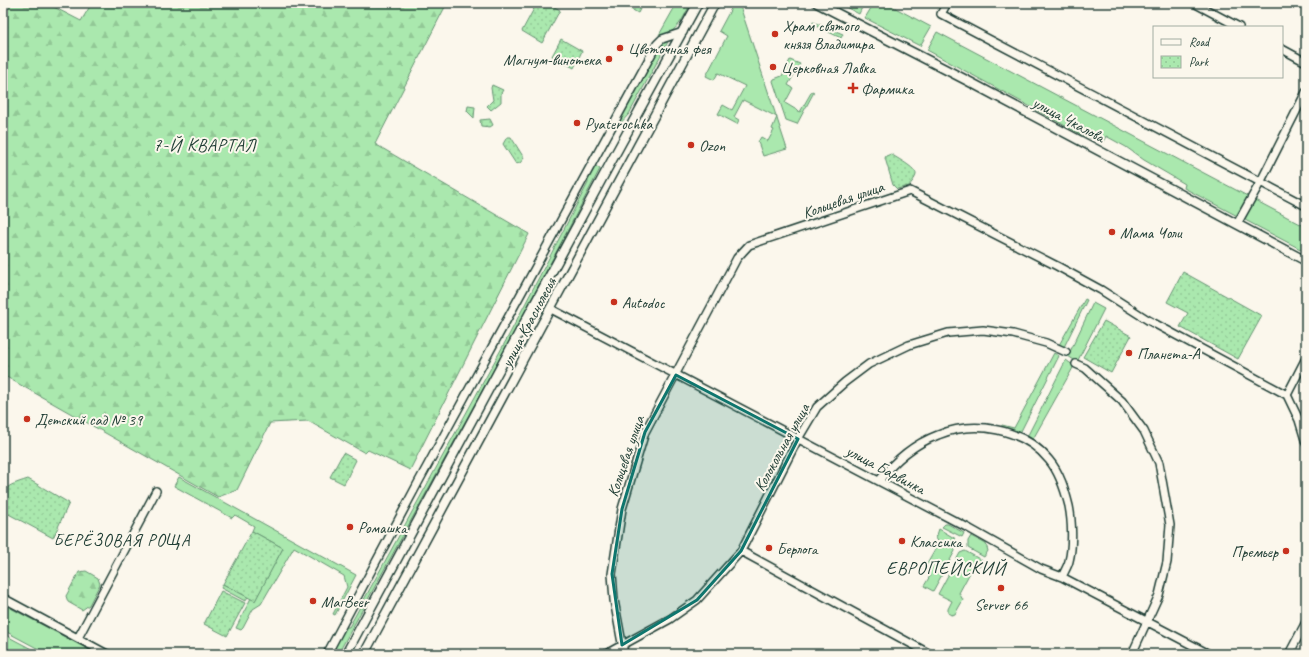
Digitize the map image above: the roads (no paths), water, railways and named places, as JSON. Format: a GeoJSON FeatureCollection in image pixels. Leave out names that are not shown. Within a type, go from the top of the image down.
{"type":"FeatureCollection","features":[{"type":"Feature","properties":{"kind":"street","name":"улица Краснолесья"},"geometry":{"type":"LineString","coordinates":[[346,654],[698,3]]}},
{"type":"Feature","properties":{"kind":"street","name":"улица Краснолесья"},"geometry":{"type":"LineString","coordinates":[[364,654],[715,3]]}},
{"type":"Feature","properties":{"kind":"street","name":"улица Чкалова"},"geometry":{"type":"LineString","coordinates":[[817,3],[968,81],[1306,261]]}},
{"type":"Feature","properties":{"kind":"street","name":"улица Чкалова"},"geometry":{"type":"LineString","coordinates":[[947,3],[941,14],[1306,206]]}},
{"type":"Feature","properties":{"kind":"street"},"geometry":{"type":"LineString","coordinates":[[1194,3],[1237,26]]}},
{"type":"Feature","properties":{"kind":"street","name":"улица Краснолесья"},"geometry":{"type":"LineString","coordinates":[[326,654],[595,155],[657,44],[662,39],[683,32]]}},
{"type":"Feature","properties":{"kind":"street"},"geometry":{"type":"LineString","coordinates":[[1283,50],[1306,62]]}},
{"type":"Feature","properties":{"kind":"street"},"geometry":{"type":"LineString","coordinates":[[1237,224],[1306,92]]}},
{"type":"Feature","properties":{"kind":"street","name":"Кольцевая улица"},"geometry":{"type":"LineString","coordinates":[[624,654],[614,600],[612,574],[622,509],[645,432],[737,258],[749,245],[910,191],[1057,266],[1101,290],[1148,320],[1287,395]]}},
{"type":"Feature","properties":{"kind":"street","name":"улица Барвинка"},"geometry":{"type":"LineString","coordinates":[[551,309],[879,481],[1041,568],[1062,577],[1208,654]]}},
{"type":"Feature","properties":{"kind":"street","name":"Колокольная улица"},"geometry":{"type":"LineString","coordinates":[[606,654],[670,619],[697,600],[741,551],[798,439],[817,407],[845,382],[869,364],[909,345],[948,333],[983,330],[1013,334],[1046,343],[1066,352]]}},
{"type":"Feature","properties":{"kind":"street"},"geometry":{"type":"LineString","coordinates":[[1306,358],[1287,395],[1299,420],[1306,443]]}},
{"type":"Feature","properties":{"kind":"street"},"geometry":{"type":"LineString","coordinates":[[1076,364],[1085,368],[1122,401],[1144,431],[1159,463],[1170,525],[1168,554],[1159,595],[1132,654]]}},
{"type":"Feature","properties":{"kind":"street"},"geometry":{"type":"LineString","coordinates":[[879,481],[891,466],[922,442],[938,434],[953,430],[973,427],[987,427],[1015,435],[1029,442],[1048,459],[1060,476],[1067,495],[1071,518],[1071,540],[1069,561],[1062,577]]}},
{"type":"Feature","properties":{"kind":"street"},"geometry":{"type":"LineString","coordinates":[[78,638],[156,491]]}},
{"type":"Feature","properties":{"kind":"street"},"geometry":{"type":"LineString","coordinates":[[741,551],[930,654]]}},
{"type":"Feature","properties":{"kind":"street"},"geometry":{"type":"LineString","coordinates":[[3,598],[107,654]]}},
{"type":"Feature","properties":{"kind":"street"},"geometry":{"type":"LineString","coordinates":[[1289,654],[1306,622]]}},
{"type":"Feature","properties":{"kind":"place","name":"Храм святого князя Владимира"},"geometry":{"type":"Point","coordinates":[775,34]}},
{"type":"Feature","properties":{"kind":"place","name":"Цветочная фея"},"geometry":{"type":"Point","coordinates":[620,48]}},
{"type":"Feature","properties":{"kind":"place","name":"Магнум-винотека"},"geometry":{"type":"Point","coordinates":[609,59]}},
{"type":"Feature","properties":{"kind":"place","name":"Церковная Лавка"},"geometry":{"type":"Point","coordinates":[773,67]}},
{"type":"Feature","properties":{"kind":"place","name":"Фармика"},"geometry":{"type":"Point","coordinates":[853,88]}},
{"type":"Feature","properties":{"kind":"place","name":"Pyaterochka"},"geometry":{"type":"Point","coordinates":[577,123]}},
{"type":"Feature","properties":{"kind":"place","name":"Ozon"},"geometry":{"type":"Point","coordinates":[691,145]}},
{"type":"Feature","properties":{"kind":"place","name":"Мама Чоли"},"geometry":{"type":"Point","coordinates":[1112,232]}},
{"type":"Feature","properties":{"kind":"place","name":"Autodoc"},"geometry":{"type":"Point","coordinates":[614,302]}},
{"type":"Feature","properties":{"kind":"place","name":"Планета-А"},"geometry":{"type":"Point","coordinates":[1129,353]}},
{"type":"Feature","properties":{"kind":"place","name":"Детский сад № 39"},"geometry":{"type":"Point","coordinates":[27,419]}},
{"type":"Feature","properties":{"kind":"place","name":"Ромашка"},"geometry":{"type":"Point","coordinates":[350,527]}},
{"type":"Feature","properties":{"kind":"place","name":"Классика"},"geometry":{"type":"Point","coordinates":[902,541]}},
{"type":"Feature","properties":{"kind":"place","name":"Берлога"},"geometry":{"type":"Point","coordinates":[769,548]}},
{"type":"Feature","properties":{"kind":"place","name":"Премьер"},"geometry":{"type":"Point","coordinates":[1286,551]}},
{"type":"Feature","properties":{"kind":"place","name":"Server 66"},"geometry":{"type":"Point","coordinates":[1001,588]}},
{"type":"Feature","properties":{"kind":"place","name":"МагBeer"},"geometry":{"type":"Point","coordinates":[313,601]}},
{"type":"Feature","properties":{"kind":"district","name":"7-Й КВАРТАЛ"},"geometry":{"type":"Point","coordinates":[205,145]}},
{"type":"Feature","properties":{"kind":"district","name":"БЕРЁЗОВАЯ РОЩА"},"geometry":{"type":"Point","coordinates":[122,540]}},
{"type":"Feature","properties":{"kind":"district","name":"ЕВРОПЕЙСКИЙ"},"geometry":{"type":"Point","coordinates":[946,568]}}]}
